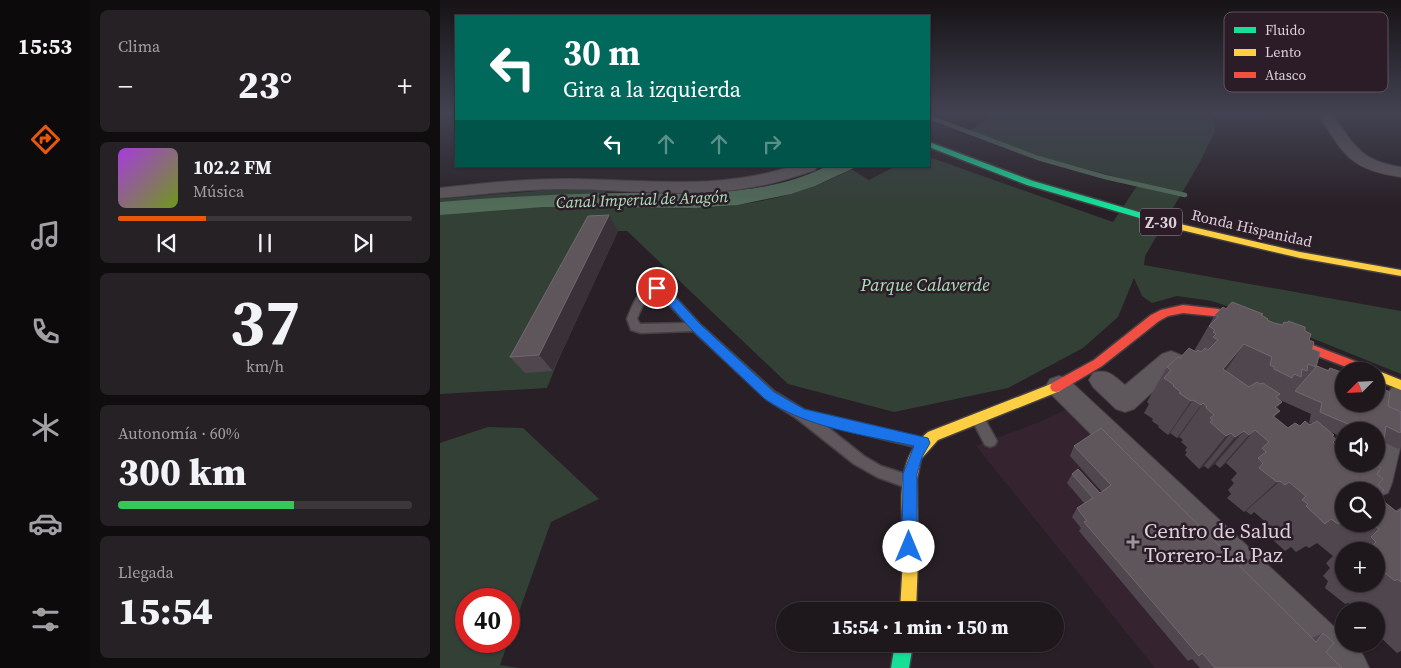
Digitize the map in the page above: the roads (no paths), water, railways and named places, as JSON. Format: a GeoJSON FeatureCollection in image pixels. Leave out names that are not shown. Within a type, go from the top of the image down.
{"type":"FeatureCollection","features":[{"type":"Feature","properties":{"kind":"main road","name":"Ronda Hispanidad"},"geometry":{"type":"LineString","coordinates":[[930,144],[1013,178],[1192,231],[1276,250],[1401,273]]}},
{"type":"Feature","properties":{"kind":"main road"},"geometry":{"type":"LineString","coordinates":[[962,144],[1032,171]]}},
{"type":"Feature","properties":{"kind":"main road","name":"Z-30"},"geometry":{"type":"LineString","coordinates":[[1050,177],[1125,198]]}},
{"type":"Feature","properties":{"kind":"main road"},"geometry":{"type":"LineString","coordinates":[[908,602],[909,481],[916,456],[923,443],[933,436],[1017,406],[1059,386],[1110,354],[1155,318],[1166,312],[1189,308],[1230,316],[1345,362]]}},
{"type":"Feature","properties":{"kind":"main road"},"geometry":{"type":"LineString","coordinates":[[1385,381],[1400,390]]}},
{"type":"Feature","properties":{"kind":"main road"},"geometry":{"type":"LineString","coordinates":[[900,668],[903,652]]}},
{"type":"Feature","properties":{"kind":"street"},"geometry":{"type":"LineString","coordinates":[[1347,144],[1354,155],[1368,166],[1379,170],[1401,172]]}},
{"type":"Feature","properties":{"kind":"street"},"geometry":{"type":"LineString","coordinates":[[440,193],[550,184],[684,188],[738,186],[780,177],[806,167]]}},
{"type":"Feature","properties":{"kind":"street"},"geometry":{"type":"LineString","coordinates":[[1102,380],[1125,401],[1171,362],[1194,376]]}},
{"type":"Feature","properties":{"kind":"street"},"geometry":{"type":"LineString","coordinates":[[1059,386],[1350,668]]}},
{"type":"Feature","properties":{"kind":"street"},"geometry":{"type":"LineString","coordinates":[[1377,482],[1400,390]]}},
{"type":"Feature","properties":{"kind":"lane"},"geometry":{"type":"LineString","coordinates":[[696,327],[641,329],[635,327],[632,319],[642,295],[648,290],[657,288],[663,290],[696,327],[770,395],[801,414],[859,460],[877,471],[909,481]]}},
{"type":"Feature","properties":{"kind":"lane"},"geometry":{"type":"LineString","coordinates":[[801,414],[923,443]]}},
{"type":"Feature","properties":{"kind":"lane"},"geometry":{"type":"LineString","coordinates":[[978,420],[990,441]]}},
{"type":"Feature","properties":{"kind":"water","name":"Canal Imperial de Aragón"},"geometry":{"type":"Polygon","coordinates":[[[825,167],[856,167],[815,186],[791,194],[738,205],[696,208],[543,207],[440,215],[440,202],[551,195],[724,192],[751,189],[802,177],[825,167]]]}},
{"type":"Feature","properties":{"kind":"waterway"},"geometry":{"type":"LineString","coordinates":[[1001,144],[1038,158],[1105,177],[1185,195]]}},
{"type":"Feature","properties":{"kind":"place","name":"Centro de Salud Torrero-La Paz"},"geometry":{"type":"Point","coordinates":[1133,542]}},
{"type":"Feature","properties":{"kind":"park label","name":"Parque Calaverde"},"geometry":{"type":"Point","coordinates":[925,284]}}]}
